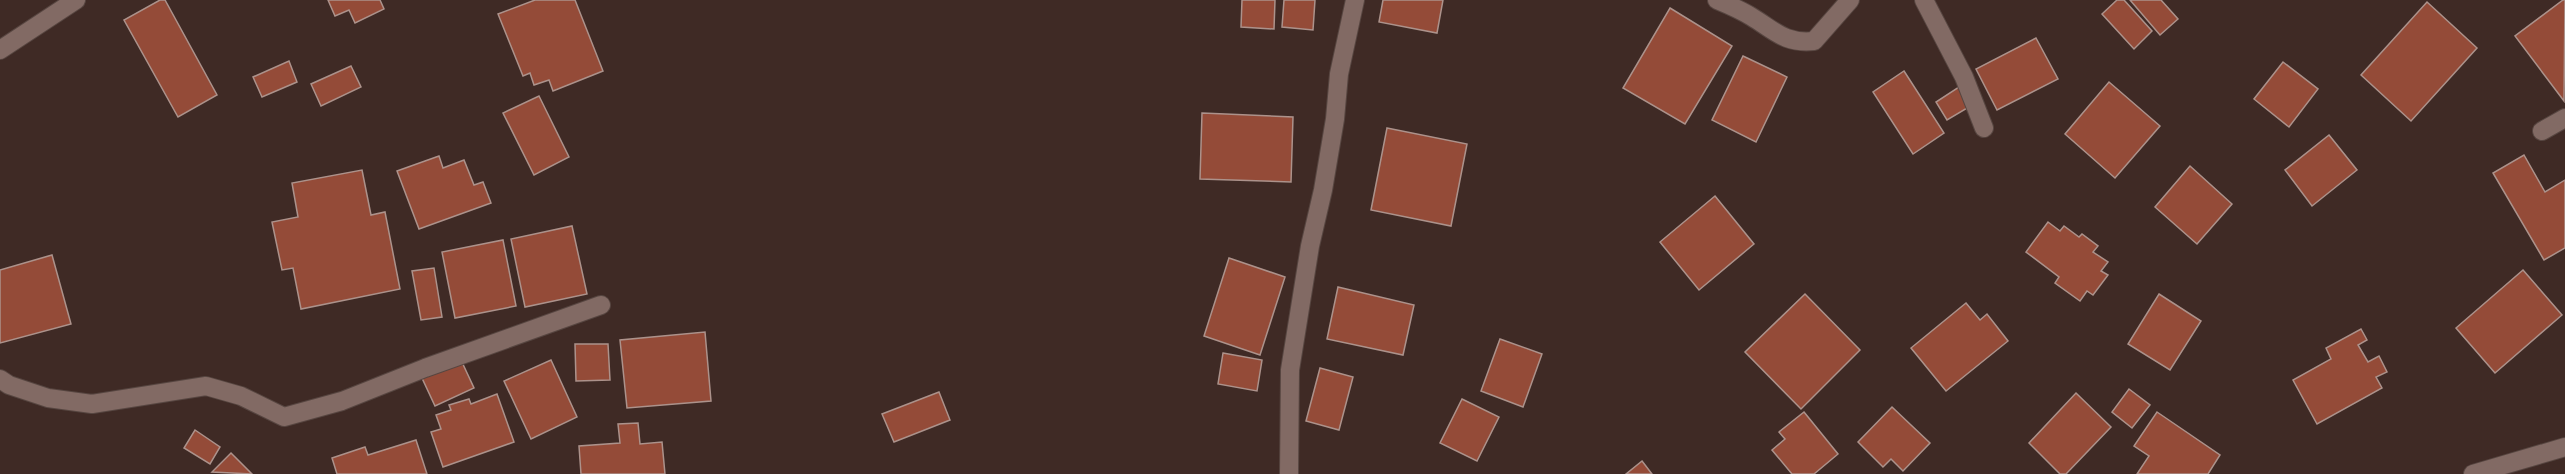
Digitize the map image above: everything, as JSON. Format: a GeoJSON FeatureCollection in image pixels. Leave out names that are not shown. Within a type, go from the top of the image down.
{"type":"FeatureCollection","features":[{"type":"Feature","properties":{"kind":"street"},"geometry":{"type":"LineString","coordinates":[[0,50],[76,0]]}},
{"type":"Feature","properties":{"kind":"street"},"geometry":{"type":"LineString","coordinates":[[1289,474],[1290,370],[1310,246],[1334,129],[1339,74],[1355,0]]}},
{"type":"Feature","properties":{"kind":"street"},"geometry":{"type":"LineString","coordinates":[[1717,0],[1751,16],[1782,37],[1798,43],[1814,41],[1850,0]]}},
{"type":"Feature","properties":{"kind":"street"},"geometry":{"type":"LineString","coordinates":[[1924,0],[1964,77],[1984,128]]}},
{"type":"Feature","properties":{"kind":"street"},"geometry":{"type":"LineString","coordinates":[[2542,131],[2565,118]]}},
{"type":"Feature","properties":{"kind":"street"},"geometry":{"type":"LineString","coordinates":[[0,379],[9,386],[48,398],[92,404],[206,386],[241,396],[284,417],[342,401],[601,305]]}},
{"type":"Feature","properties":{"kind":"street"},"geometry":{"type":"LineString","coordinates":[[2473,474],[2565,447]]}},
{"type":"Feature","properties":{"kind":"building"},"geometry":{"type":"Polygon","coordinates":[[[160,0],[165,0],[217,95],[178,117],[124,20],[160,0]]]}},
{"type":"Feature","properties":{"kind":"building"},"geometry":{"type":"Polygon","coordinates":[[[328,0],[380,0],[384,9],[355,23],[349,10],[335,16],[328,0]]]}},
{"type":"Feature","properties":{"kind":"building"},"geometry":{"type":"Polygon","coordinates":[[[535,0],[575,0],[603,71],[553,91],[549,80],[534,85],[530,73],[523,76],[498,14],[535,0]]]}},
{"type":"Feature","properties":{"kind":"building"},"geometry":{"type":"Polygon","coordinates":[[[1242,0],[1275,0],[1274,29],[1241,27],[1242,0]]]}},
{"type":"Feature","properties":{"kind":"building"},"geometry":{"type":"Polygon","coordinates":[[[1284,0],[1315,0],[1313,30],[1282,27],[1284,0]]]}},
{"type":"Feature","properties":{"kind":"building"},"geometry":{"type":"Polygon","coordinates":[[[1383,0],[1443,0],[1437,33],[1379,22],[1383,0]]]}},
{"type":"Feature","properties":{"kind":"building"},"geometry":{"type":"Polygon","coordinates":[[[2117,0],[2124,0],[2152,31],[2134,49],[2102,14],[2117,0]]]}},
{"type":"Feature","properties":{"kind":"building"},"geometry":{"type":"Polygon","coordinates":[[[2130,0],[2161,0],[2178,19],[2160,35],[2130,0]]]}},
{"type":"Feature","properties":{"kind":"building"},"geometry":{"type":"Polygon","coordinates":[[[2565,0],[2564,101],[2515,36],[2565,0]]]}},
{"type":"Feature","properties":{"kind":"building"},"geometry":{"type":"Polygon","coordinates":[[[2427,2],[2477,48],[2411,121],[2361,75],[2427,2]]]}},
{"type":"Feature","properties":{"kind":"building"},"geometry":{"type":"Polygon","coordinates":[[[1670,8],[1732,46],[1685,124],[1623,88],[1670,8]]]}},
{"type":"Feature","properties":{"kind":"building"},"geometry":{"type":"Polygon","coordinates":[[[2036,38],[2058,79],[1997,110],[1976,69],[2036,38]]]}},
{"type":"Feature","properties":{"kind":"building"},"geometry":{"type":"Polygon","coordinates":[[[1743,56],[1787,77],[1756,142],[1712,120],[1743,56]]]}},
{"type":"Feature","properties":{"kind":"building"},"geometry":{"type":"Polygon","coordinates":[[[289,61],[297,82],[262,97],[253,77],[289,61]]]}},
{"type":"Feature","properties":{"kind":"building"},"geometry":{"type":"Polygon","coordinates":[[[2283,62],[2318,89],[2289,127],[2254,99],[2283,62]]]}},
{"type":"Feature","properties":{"kind":"building"},"geometry":{"type":"Polygon","coordinates":[[[351,66],[361,87],[321,106],[311,84],[351,66]]]}},
{"type":"Feature","properties":{"kind":"building"},"geometry":{"type":"Polygon","coordinates":[[[1904,71],[1944,133],[1913,154],[1873,92],[1904,71]]]}},
{"type":"Feature","properties":{"kind":"building"},"geometry":{"type":"Polygon","coordinates":[[[2109,82],[2160,126],[2115,178],[2065,134],[2109,82]]]}},
{"type":"Feature","properties":{"kind":"building"},"geometry":{"type":"Polygon","coordinates":[[[1962,85],[1974,104],[1947,120],[1936,102],[1962,85]]]}},
{"type":"Feature","properties":{"kind":"building"},"geometry":{"type":"Polygon","coordinates":[[[539,96],[569,157],[534,175],[503,113],[539,96]]]}},
{"type":"Feature","properties":{"kind":"building"},"geometry":{"type":"Polygon","coordinates":[[[1202,113],[1293,117],[1291,182],[1200,179],[1202,113]]]}},
{"type":"Feature","properties":{"kind":"building"},"geometry":{"type":"Polygon","coordinates":[[[1387,128],[1467,144],[1451,226],[1371,210],[1387,128]]]}},
{"type":"Feature","properties":{"kind":"building"},"geometry":{"type":"Polygon","coordinates":[[[2329,135],[2357,170],[2312,206],[2285,170],[2329,135]]]}},
{"type":"Feature","properties":{"kind":"building"},"geometry":{"type":"Polygon","coordinates":[[[2524,155],[2545,192],[2565,180],[2565,248],[2544,260],[2493,173],[2524,155]]]}},
{"type":"Feature","properties":{"kind":"building"},"geometry":{"type":"Polygon","coordinates":[[[439,156],[443,168],[464,160],[474,185],[483,182],[491,203],[419,229],[397,171],[439,156]]]}},
{"type":"Feature","properties":{"kind":"building"},"geometry":{"type":"Polygon","coordinates":[[[2190,166],[2232,204],[2197,244],[2155,207],[2190,166]]]}},
{"type":"Feature","properties":{"kind":"building"},"geometry":{"type":"Polygon","coordinates":[[[362,170],[371,215],[385,212],[400,289],[301,309],[293,268],[282,270],[272,222],[298,217],[292,183],[362,170]]]}},
{"type":"Feature","properties":{"kind":"building"},"geometry":{"type":"Polygon","coordinates":[[[1715,196],[1754,244],[1699,290],[1660,242],[1715,196]]]}},
{"type":"Feature","properties":{"kind":"building"},"geometry":{"type":"Polygon","coordinates":[[[2048,222],[2060,231],[2064,226],[2079,237],[2082,234],[2098,246],[2093,252],[2108,262],[2101,271],[2108,275],[2093,295],[2087,291],[2080,301],[2055,283],[2059,277],[2026,252],[2048,222]]]}},
{"type":"Feature","properties":{"kind":"building"},"geometry":{"type":"Polygon","coordinates":[[[572,226],[587,294],[525,307],[511,239],[572,226]]]}},
{"type":"Feature","properties":{"kind":"building"},"geometry":{"type":"Polygon","coordinates":[[[503,240],[516,306],[455,318],[442,252],[503,240]]]}},
{"type":"Feature","properties":{"kind":"building"},"geometry":{"type":"Polygon","coordinates":[[[52,255],[71,324],[0,343],[0,270],[52,255]]]}},
{"type":"Feature","properties":{"kind":"building"},"geometry":{"type":"Polygon","coordinates":[[[1229,258],[1285,277],[1260,355],[1204,336],[1229,258]]]}},
{"type":"Feature","properties":{"kind":"building"},"geometry":{"type":"Polygon","coordinates":[[[434,268],[442,317],[421,320],[412,271],[434,268]]]}},
{"type":"Feature","properties":{"kind":"building"},"geometry":{"type":"Polygon","coordinates":[[[2523,270],[2562,315],[2495,373],[2456,328],[2523,270]]]}},
{"type":"Feature","properties":{"kind":"building"},"geometry":{"type":"Polygon","coordinates":[[[1338,287],[1414,305],[1403,355],[1327,339],[1338,287]]]}},
{"type":"Feature","properties":{"kind":"building"},"geometry":{"type":"Polygon","coordinates":[[[1805,294],[1860,350],[1801,409],[1745,352],[1805,294]]]}},
{"type":"Feature","properties":{"kind":"building"},"geometry":{"type":"Polygon","coordinates":[[[2159,294],[2201,321],[2170,370],[2128,344],[2159,294]]]}},
{"type":"Feature","properties":{"kind":"building"},"geometry":{"type":"Polygon","coordinates":[[[1966,303],[1980,320],[1987,314],[2008,341],[1946,391],[1911,348],[1966,303]]]}},
{"type":"Feature","properties":{"kind":"building"},"geometry":{"type":"Polygon","coordinates":[[[2361,329],[2367,340],[2358,345],[2368,362],[2379,356],[2387,372],[2376,377],[2382,388],[2317,424],[2293,380],[2331,359],[2326,348],[2361,329]]]}},
{"type":"Feature","properties":{"kind":"building"},"geometry":{"type":"Polygon","coordinates":[[[705,332],[711,401],[627,408],[620,340],[705,332]]]}},
{"type":"Feature","properties":{"kind":"building"},"geometry":{"type":"Polygon","coordinates":[[[1500,339],[1542,354],[1523,407],[1481,391],[1500,339]]]}},
{"type":"Feature","properties":{"kind":"building"},"geometry":{"type":"Polygon","coordinates":[[[575,344],[608,344],[610,380],[576,381],[575,344]]]}},
{"type":"Feature","properties":{"kind":"building"},"geometry":{"type":"Polygon","coordinates":[[[1223,353],[1262,360],[1257,391],[1218,384],[1223,353]]]}},
{"type":"Feature","properties":{"kind":"building"},"geometry":{"type":"Polygon","coordinates":[[[461,360],[474,388],[435,406],[422,378],[461,360]]]}},
{"type":"Feature","properties":{"kind":"building"},"geometry":{"type":"Polygon","coordinates":[[[551,360],[577,417],[531,439],[504,381],[551,360]]]}},
{"type":"Feature","properties":{"kind":"building"},"geometry":{"type":"Polygon","coordinates":[[[1320,368],[1353,377],[1339,430],[1306,421],[1320,368]]]}},
{"type":"Feature","properties":{"kind":"building"},"geometry":{"type":"Polygon","coordinates":[[[2129,389],[2150,405],[2132,428],[2112,412],[2129,389]]]}},
{"type":"Feature","properties":{"kind":"building"},"geometry":{"type":"Polygon","coordinates":[[[939,392],[950,420],[894,442],[882,414],[939,392]]]}},
{"type":"Feature","properties":{"kind":"building"},"geometry":{"type":"Polygon","coordinates":[[[2076,393],[2111,427],[2066,474],[2060,474],[2029,443],[2076,393]]]}},
{"type":"Feature","properties":{"kind":"building"},"geometry":{"type":"Polygon","coordinates":[[[497,394],[514,442],[443,467],[431,432],[441,429],[436,415],[451,410],[449,405],[469,399],[471,404],[497,394]]]}},
{"type":"Feature","properties":{"kind":"building"},"geometry":{"type":"Polygon","coordinates":[[[1462,399],[1499,417],[1477,461],[1440,443],[1462,399]]]}},
{"type":"Feature","properties":{"kind":"building"},"geometry":{"type":"Polygon","coordinates":[[[1892,407],[1930,443],[1903,471],[1891,459],[1883,467],[1858,442],[1892,407]]]}},
{"type":"Feature","properties":{"kind":"building"},"geometry":{"type":"Polygon","coordinates":[[[1804,412],[1838,454],[1814,474],[1792,474],[1772,450],[1785,439],[1779,432],[1804,412]]]}},
{"type":"Feature","properties":{"kind":"building"},"geometry":{"type":"Polygon","coordinates":[[[2157,412],[2220,455],[2208,474],[2137,474],[2149,456],[2134,446],[2157,412]]]}},
{"type":"Feature","properties":{"kind":"building"},"geometry":{"type":"Polygon","coordinates":[[[638,423],[640,444],[662,442],[665,474],[581,474],[579,446],[620,443],[618,424],[638,423]]]}},
{"type":"Feature","properties":{"kind":"building"},"geometry":{"type":"Polygon","coordinates":[[[195,430],[220,447],[210,464],[184,448],[195,430]]]}},
{"type":"Feature","properties":{"kind":"building"},"geometry":{"type":"Polygon","coordinates":[[[416,440],[427,474],[337,474],[332,458],[365,447],[368,455],[416,440]]]}},
{"type":"Feature","properties":{"kind":"building"},"geometry":{"type":"Polygon","coordinates":[[[231,453],[252,474],[212,472],[231,453]]]}},
{"type":"Feature","properties":{"kind":"building"},"geometry":{"type":"Polygon","coordinates":[[[1642,461],[1652,474],[1626,474],[1642,461]]]}}]}
